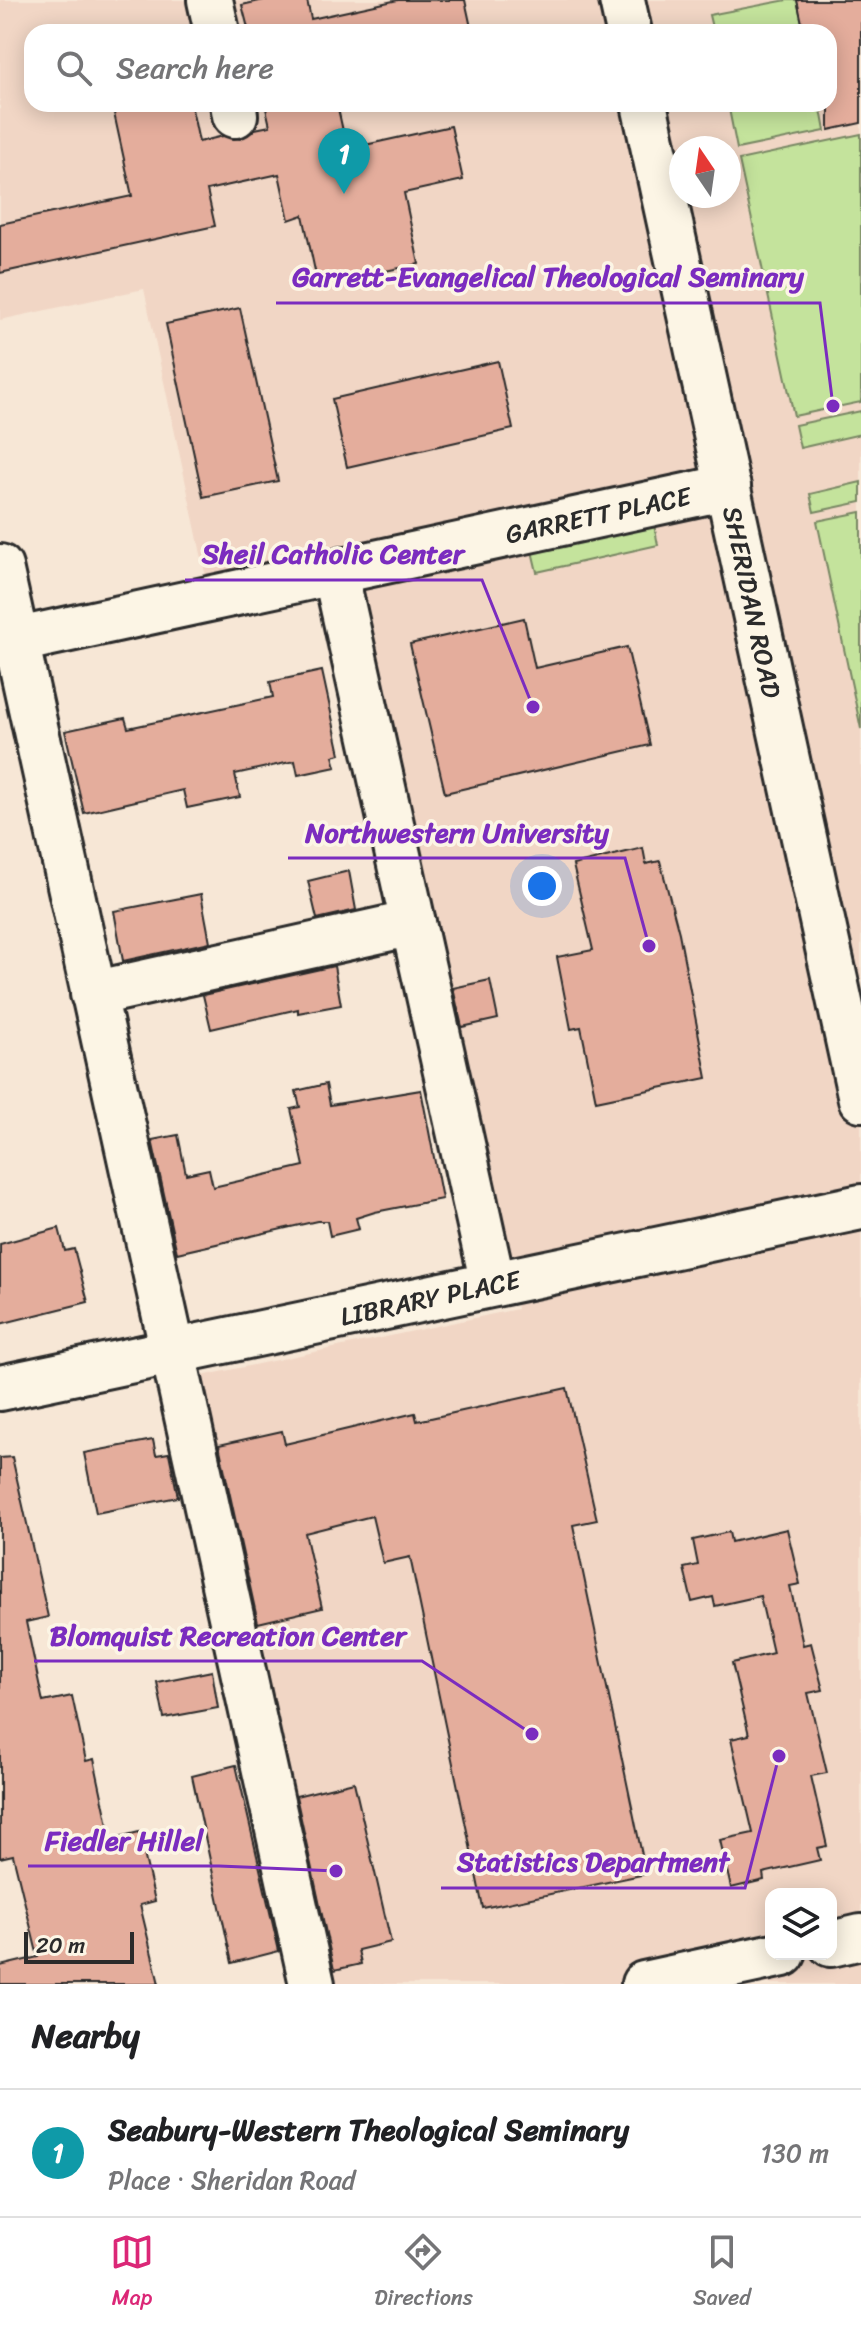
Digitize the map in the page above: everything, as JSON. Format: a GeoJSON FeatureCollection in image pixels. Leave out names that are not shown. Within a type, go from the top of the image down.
{"type":"FeatureCollection","features":[{"type":"Feature","properties":{"kind":"street"},"geometry":{"type":"LineString","coordinates":[[210,0],[215,24]]}},
{"type":"Feature","properties":{"kind":"street"},"geometry":{"type":"LineString","coordinates":[[622,0],[627,24]]}},
{"type":"Feature","properties":{"kind":"street","name":"SHERIDAN ROAD"},"geometry":{"type":"LineString","coordinates":[[646,112],[861,1099]]}},
{"type":"Feature","properties":{"kind":"street","name":"GARRETT PLACE"},"geometry":{"type":"LineString","coordinates":[[8,642],[728,487]]}},
{"type":"Feature","properties":{"kind":"street"},"geometry":{"type":"LineString","coordinates":[[0,567],[8,642],[93,994],[312,1984]]}},
{"type":"Feature","properties":{"kind":"street"},"geometry":{"type":"LineString","coordinates":[[335,571],[493,1284]]}},
{"type":"Feature","properties":{"kind":"street"},"geometry":{"type":"LineString","coordinates":[[93,994],[413,923]]}},
{"type":"Feature","properties":{"kind":"street","name":"LIBRARY PLACE"},"geometry":{"type":"LineString","coordinates":[[0,1388],[861,1207]]}},
{"type":"Feature","properties":{"kind":"street"},"geometry":{"type":"LineString","coordinates":[[837,1943],[861,1937]]}},
{"type":"Feature","properties":{"kind":"street"},"geometry":{"type":"LineString","coordinates":[[644,1984],[765,1958]]}},
{"type":"Feature","properties":{"kind":"shaded area"},"geometry":{"type":"Polygon","coordinates":[[[0,0],[861,0],[861,1984],[314,1984],[178,1381],[517,1309],[349,552],[207,582],[144,289],[0,320],[0,0]]]}},
{"type":"Feature","properties":{"kind":"green space"},"geometry":{"type":"Polygon","coordinates":[[[797,0],[802,24],[711,24],[709,15],[797,0]]]}},
{"type":"Feature","properties":{"kind":"green space"},"geometry":{"type":"Polygon","coordinates":[[[730,112],[821,112],[825,131],[741,148],[741,136],[734,136],[730,112]]]}},
{"type":"Feature","properties":{"kind":"green space"},"geometry":{"type":"Polygon","coordinates":[[[861,134],[861,402],[794,416],[741,160],[861,134]]]}},
{"type":"Feature","properties":{"kind":"green space"},"geometry":{"type":"Polygon","coordinates":[[[861,411],[861,434],[800,448],[795,425],[861,411]]]}},
{"type":"Feature","properties":{"kind":"green space"},"geometry":{"type":"Polygon","coordinates":[[[861,482],[861,502],[814,512],[810,494],[861,482]]]}},
{"type":"Feature","properties":{"kind":"green space"},"geometry":{"type":"Polygon","coordinates":[[[861,512],[861,729],[817,521],[861,512]]]}},
{"type":"Feature","properties":{"kind":"green space"},"geometry":{"type":"Polygon","coordinates":[[[654,525],[658,545],[537,572],[532,551],[654,525]]]}},
{"type":"Feature","properties":{"kind":"building"},"geometry":{"type":"Polygon","coordinates":[[[264,0],[307,0],[311,19],[398,0],[465,0],[470,24],[247,24],[242,5],[264,0]]]}},
{"type":"Feature","properties":{"kind":"building"},"geometry":{"type":"Polygon","coordinates":[[[797,0],[861,0],[861,123],[829,130],[829,112],[837,112],[837,24],[802,24],[797,0]]]}},
{"type":"Feature","properties":{"kind":"building"},"geometry":{"type":"Polygon","coordinates":[[[114,112],[193,112],[199,142],[223,136],[240,139],[255,129],[270,126],[267,112],[339,112],[347,149],[451,126],[463,180],[404,193],[419,264],[318,285],[303,215],[289,220],[279,174],[207,190],[215,226],[0,273],[0,224],[132,196],[114,112]]]}},
{"type":"Feature","properties":{"kind":"building"},"geometry":{"type":"Polygon","coordinates":[[[240,308],[278,481],[203,497],[166,324],[240,308]]]}},
{"type":"Feature","properties":{"kind":"building"},"geometry":{"type":"Polygon","coordinates":[[[498,361],[513,429],[347,467],[332,399],[498,361]]]}},
{"type":"Feature","properties":{"kind":"building"},"geometry":{"type":"Polygon","coordinates":[[[524,618],[535,668],[627,647],[650,745],[445,793],[410,644],[524,618]]]}},
{"type":"Feature","properties":{"kind":"building"},"geometry":{"type":"Polygon","coordinates":[[[322,671],[340,754],[333,756],[336,767],[298,775],[295,761],[235,774],[240,797],[187,808],[183,790],[84,813],[65,731],[125,718],[128,728],[273,697],[270,682],[322,671]]]}},
{"type":"Feature","properties":{"kind":"building"},"geometry":{"type":"Polygon","coordinates":[[[643,848],[646,864],[660,861],[679,933],[707,1078],[596,1101],[581,1027],[571,1029],[557,957],[593,950],[573,865],[643,848]]]}},
{"type":"Feature","properties":{"kind":"building"},"geometry":{"type":"Polygon","coordinates":[[[349,871],[356,910],[317,919],[308,881],[349,871]]]}},
{"type":"Feature","properties":{"kind":"building"},"geometry":{"type":"Polygon","coordinates":[[[201,894],[210,942],[123,961],[114,911],[201,894]]]}},
{"type":"Feature","properties":{"kind":"building"},"geometry":{"type":"Polygon","coordinates":[[[334,966],[341,1005],[298,1013],[298,1009],[211,1029],[203,995],[334,966]]]}},
{"type":"Feature","properties":{"kind":"building"},"geometry":{"type":"Polygon","coordinates":[[[490,980],[498,1019],[462,1027],[453,988],[490,980]]]}},
{"type":"Feature","properties":{"kind":"building"},"geometry":{"type":"Polygon","coordinates":[[[326,1084],[330,1105],[421,1090],[442,1199],[356,1218],[359,1229],[330,1236],[327,1221],[317,1221],[177,1253],[152,1140],[178,1135],[186,1174],[209,1169],[213,1187],[304,1166],[291,1109],[300,1107],[296,1091],[326,1084]]]}},
{"type":"Feature","properties":{"kind":"building"},"geometry":{"type":"Polygon","coordinates":[[[59,1228],[65,1251],[74,1249],[88,1302],[0,1324],[0,1244],[59,1228]]]}},
{"type":"Feature","properties":{"kind":"building"},"geometry":{"type":"Polygon","coordinates":[[[567,1388],[597,1520],[573,1525],[646,1874],[483,1908],[410,1557],[383,1563],[372,1516],[305,1533],[322,1608],[258,1623],[219,1445],[282,1431],[285,1444],[415,1413],[417,1421],[567,1388]]]}},
{"type":"Feature","properties":{"kind":"building"},"geometry":{"type":"Polygon","coordinates":[[[153,1440],[156,1455],[169,1453],[178,1497],[96,1513],[84,1453],[153,1440]]]}},
{"type":"Feature","properties":{"kind":"building"},"geometry":{"type":"Polygon","coordinates":[[[12,1457],[48,1617],[26,1622],[43,1702],[72,1696],[86,1761],[94,1759],[111,1839],[139,1832],[155,1901],[140,1905],[159,1984],[0,1984],[0,1966],[38,1957],[13,1855],[0,1858],[0,1458],[12,1457]]]}},
{"type":"Feature","properties":{"kind":"building"},"geometry":{"type":"Polygon","coordinates":[[[787,1529],[800,1584],[790,1586],[803,1645],[811,1643],[823,1690],[808,1693],[827,1773],[811,1776],[827,1846],[817,1848],[820,1860],[763,1873],[764,1880],[731,1888],[720,1840],[753,1833],[731,1739],[749,1735],[732,1663],[773,1653],[760,1596],[715,1606],[713,1597],[692,1602],[684,1568],[698,1565],[693,1540],[729,1532],[731,1542],[787,1529]]]}},
{"type":"Feature","properties":{"kind":"building"},"geometry":{"type":"Polygon","coordinates":[[[212,1671],[218,1708],[164,1718],[157,1682],[212,1671]]]}},
{"type":"Feature","properties":{"kind":"building"},"geometry":{"type":"Polygon","coordinates":[[[236,1765],[279,1951],[232,1963],[192,1776],[236,1765]]]}},
{"type":"Feature","properties":{"kind":"building"},"geometry":{"type":"Polygon","coordinates":[[[354,1782],[391,1942],[358,1950],[361,1964],[334,1970],[296,1796],[354,1782]]]}},
{"type":"Feature","properties":{"kind":"place","name":"Seabury-Western Theological Seminary"},"geometry":{"type":"Point","coordinates":[344,194]}},
{"type":"Feature","properties":{"kind":"place","name":"Garrett-Evangelical Theological Seminary"},"geometry":{"type":"Point","coordinates":[833,406]}},
{"type":"Feature","properties":{"kind":"place","name":"Sheil Catholic Center"},"geometry":{"type":"Point","coordinates":[533,707]}},
{"type":"Feature","properties":{"kind":"place","name":"Northwestern University"},"geometry":{"type":"Point","coordinates":[649,946]}},
{"type":"Feature","properties":{"kind":"place","name":"Blomquist Recreation Center"},"geometry":{"type":"Point","coordinates":[532,1734]}},
{"type":"Feature","properties":{"kind":"place","name":"Statistics Department"},"geometry":{"type":"Point","coordinates":[779,1756]}},
{"type":"Feature","properties":{"kind":"place","name":"Fiedler Hillel"},"geometry":{"type":"Point","coordinates":[336,1871]}}]}
